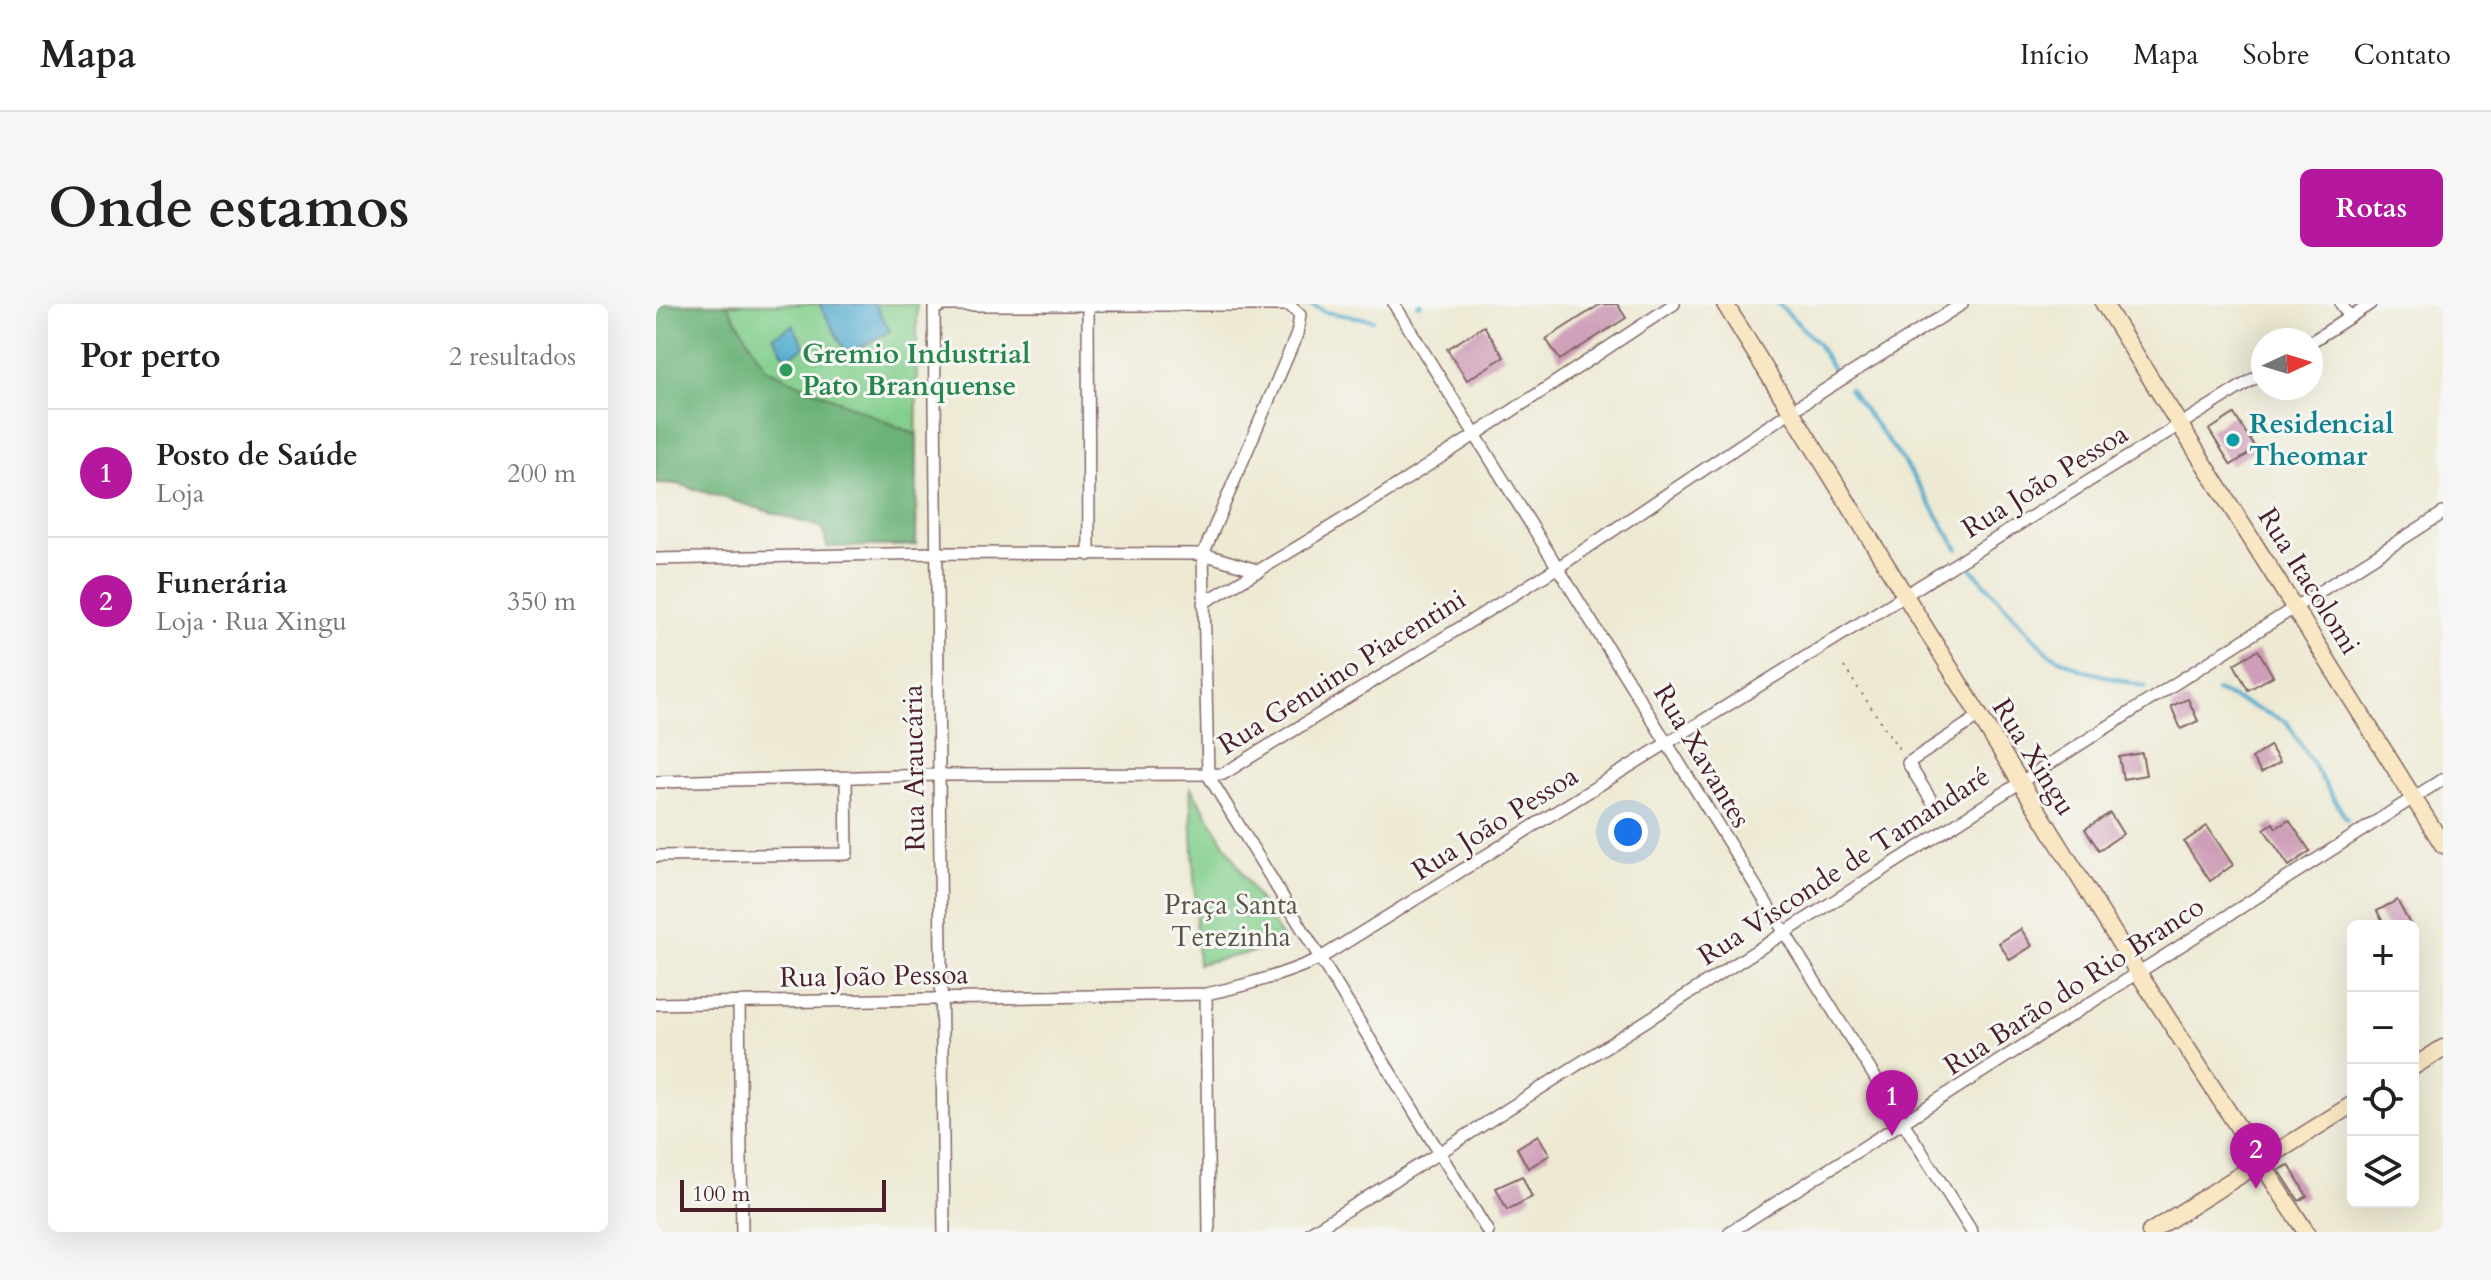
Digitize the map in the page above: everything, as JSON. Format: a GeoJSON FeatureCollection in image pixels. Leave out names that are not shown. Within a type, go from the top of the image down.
{"type":"FeatureCollection","features":[{"type":"Feature","properties":{"kind":"street"},"geometry":{"type":"LineString","coordinates":[[1088,304],[1089,555]]}},
{"type":"Feature","properties":{"kind":"street","name":"Rua Xavantes"},"geometry":{"type":"LineString","coordinates":[[1394,304],[1972,1232]]}},
{"type":"Feature","properties":{"kind":"street"},"geometry":{"type":"LineString","coordinates":[[1203,603],[1260,571],[1476,434],[1674,304]]}},
{"type":"Feature","properties":{"kind":"street","name":"Rua Xingu"},"geometry":{"type":"LineString","coordinates":[[1725,304],[2019,783],[2306,1232]]}},
{"type":"Feature","properties":{"kind":"street","name":"Rua Genuino Piacentini"},"geometry":{"type":"LineString","coordinates":[[656,782],[939,775],[1223,774],[1560,566],[1791,411],[1962,304]]}},
{"type":"Feature","properties":{"kind":"street","name":"Rua Itacolomi"},"geometry":{"type":"LineString","coordinates":[[2104,304],[2443,845]]}},
{"type":"Feature","properties":{"kind":"street"},"geometry":{"type":"LineString","coordinates":[[2341,304],[2350,317]]}},
{"type":"Feature","properties":{"kind":"street"},"geometry":{"type":"LineString","coordinates":[[2323,334],[2370,304]]}},
{"type":"Feature","properties":{"kind":"street"},"geometry":{"type":"LineString","coordinates":[[938,306],[1289,305],[1300,315],[1297,334],[1203,554],[1208,775],[1488,1232]]}},
{"type":"Feature","properties":{"kind":"street","name":"Rua Araucária"},"geometry":{"type":"LineString","coordinates":[[938,306],[933,314],[944,1232]]}},
{"type":"Feature","properties":{"kind":"street","name":"Rua João Pessoa"},"geometry":{"type":"LineString","coordinates":[[656,1004],[1206,994],[1247,986],[1319,959],[2251,381]]}},
{"type":"Feature","properties":{"kind":"street","name":"Rua Visconde de Tamandaré"},"geometry":{"type":"LineString","coordinates":[[1311,1232],[2443,513]]}},
{"type":"Feature","properties":{"kind":"street"},"geometry":{"type":"LineString","coordinates":[[656,559],[935,553],[1203,554],[1260,571]]}},
{"type":"Feature","properties":{"kind":"street"},"geometry":{"type":"LineString","coordinates":[[1936,808],[1908,763],[1978,717]]}},
{"type":"Feature","properties":{"kind":"street"},"geometry":{"type":"LineString","coordinates":[[656,856],[847,854],[846,778]]}},
{"type":"Feature","properties":{"kind":"street","name":"Rua Barão do Rio Branco"},"geometry":{"type":"LineString","coordinates":[[1730,1232],[2443,779]]}},
{"type":"Feature","properties":{"kind":"street"},"geometry":{"type":"LineString","coordinates":[[1206,994],[1209,1232]]}},
{"type":"Feature","properties":{"kind":"street"},"geometry":{"type":"LineString","coordinates":[[739,1002],[742,1232]]}},
{"type":"Feature","properties":{"kind":"street"},"geometry":{"type":"LineString","coordinates":[[2418,1064],[2443,1048]]}},
{"type":"Feature","properties":{"kind":"street"},"geometry":{"type":"LineString","coordinates":[[2150,1232],[2347,1108]]}},
{"type":"Feature","properties":{"kind":"path"},"geometry":{"type":"LineString","coordinates":[[1844,667],[1908,763]]}},
{"type":"Feature","properties":{"kind":"green space","name":"Gremio Industrial Pato Branquense"},"geometry":{"type":"Polygon","coordinates":[[[656,304],[917,304],[916,545],[827,547],[823,528],[678,484],[656,483],[656,304]]]}},
{"type":"Feature","properties":{"kind":"green space","name":"Gremio Industrial Pato Branquense"},"geometry":{"type":"Polygon","coordinates":[[[656,304],[727,304],[766,369],[917,435],[916,545],[827,547],[823,528],[678,484],[656,483],[656,304]]]}},
{"type":"Feature","properties":{"kind":"green space","name":"Praça Santa Terezinha"},"geometry":{"type":"Polygon","coordinates":[[[1190,786],[1286,945],[1198,964],[1190,786]]]}},
{"type":"Feature","properties":{"kind":"water"},"geometry":{"type":"Polygon","coordinates":[[[819,304],[875,304],[890,331],[847,354],[819,304]]]}},
{"type":"Feature","properties":{"kind":"water"},"geometry":{"type":"Polygon","coordinates":[[[793,325],[805,347],[786,358],[773,336],[793,325]]]}},
{"type":"Feature","properties":{"kind":"building"},"geometry":{"type":"Polygon","coordinates":[[[1601,304],[1617,304],[1626,318],[1560,360],[1546,339],[1601,304]]]}},
{"type":"Feature","properties":{"kind":"building"},"geometry":{"type":"Polygon","coordinates":[[[1484,326],[1504,357],[1467,380],[1447,349],[1484,326]]]}},
{"type":"Feature","properties":{"kind":"building","name":"Residencial Theomar"},"geometry":{"type":"Polygon","coordinates":[[[2234,414],[2256,449],[2231,465],[2209,430],[2234,414]]]}},
{"type":"Feature","properties":{"kind":"building"},"geometry":{"type":"Polygon","coordinates":[[[2258,650],[2273,676],[2248,690],[2234,664],[2258,650]]]}},
{"type":"Feature","properties":{"kind":"building"},"geometry":{"type":"Polygon","coordinates":[[[2188,699],[2198,721],[2181,729],[2171,706],[2188,699]]]}},
{"type":"Feature","properties":{"kind":"building"},"geometry":{"type":"Polygon","coordinates":[[[2270,746],[2280,762],[2261,773],[2252,758],[2270,746]]]}},
{"type":"Feature","properties":{"kind":"building"},"geometry":{"type":"Polygon","coordinates":[[[2142,753],[2146,775],[2123,779],[2119,757],[2142,753]]]}},
{"type":"Feature","properties":{"kind":"building"},"geometry":{"type":"Polygon","coordinates":[[[2110,813],[2123,834],[2099,850],[2085,829],[2110,813]]]}},
{"type":"Feature","properties":{"kind":"building"},"geometry":{"type":"Polygon","coordinates":[[[2289,820],[2310,851],[2289,866],[2264,829],[2273,823],[2276,828],[2289,820]]]}},
{"type":"Feature","properties":{"kind":"building"},"geometry":{"type":"Polygon","coordinates":[[[2207,826],[2233,865],[2210,881],[2184,842],[2207,826]]]}},
{"type":"Feature","properties":{"kind":"building"},"geometry":{"type":"Polygon","coordinates":[[[2397,900],[2408,920],[2382,920],[2377,911],[2397,900]]]}},
{"type":"Feature","properties":{"kind":"building"},"geometry":{"type":"Polygon","coordinates":[[[2021,929],[2032,946],[2010,960],[1999,943],[2021,929]]]}},
{"type":"Feature","properties":{"kind":"building"},"geometry":{"type":"Polygon","coordinates":[[[1538,1135],[1550,1155],[1528,1168],[1517,1148],[1538,1135]]]}},
{"type":"Feature","properties":{"kind":"building"},"geometry":{"type":"Polygon","coordinates":[[[2289,1165],[2307,1196],[2299,1201],[2279,1170],[2289,1165]]]}},
{"type":"Feature","properties":{"kind":"building"},"geometry":{"type":"Polygon","coordinates":[[[1522,1176],[1532,1197],[1507,1210],[1496,1188],[1522,1176]]]}},
{"type":"Feature","properties":{"kind":"waterway"},"geometry":{"type":"LineString","coordinates":[[1310,304],[1325,312],[1373,320]]}},
{"type":"Feature","properties":{"kind":"waterway"},"geometry":{"type":"LineString","coordinates":[[1779,304],[1817,343],[1834,371]]}},
{"type":"Feature","properties":{"kind":"waterway"},"geometry":{"type":"LineString","coordinates":[[1849,389],[1906,465],[1958,549]]}},
{"type":"Feature","properties":{"kind":"waterway"},"geometry":{"type":"LineString","coordinates":[[1971,568],[2048,653],[2082,670],[2146,687]]}},
{"type":"Feature","properties":{"kind":"waterway"},"geometry":{"type":"LineString","coordinates":[[2217,691],[2287,722],[2347,820]]}},
{"type":"Feature","properties":{"kind":"place","name":"Gremio Industrial Pato Branquense"},"geometry":{"type":"Point","coordinates":[786,370]}},
{"type":"Feature","properties":{"kind":"place","name":"Residencial Theomar"},"geometry":{"type":"Point","coordinates":[2233,440]}},
{"type":"Feature","properties":{"kind":"place","name":"Posto de Saúde"},"geometry":{"type":"Point","coordinates":[1892,1136]}},
{"type":"Feature","properties":{"kind":"place","name":"Funerária"},"geometry":{"type":"Point","coordinates":[2256,1189]}}]}
